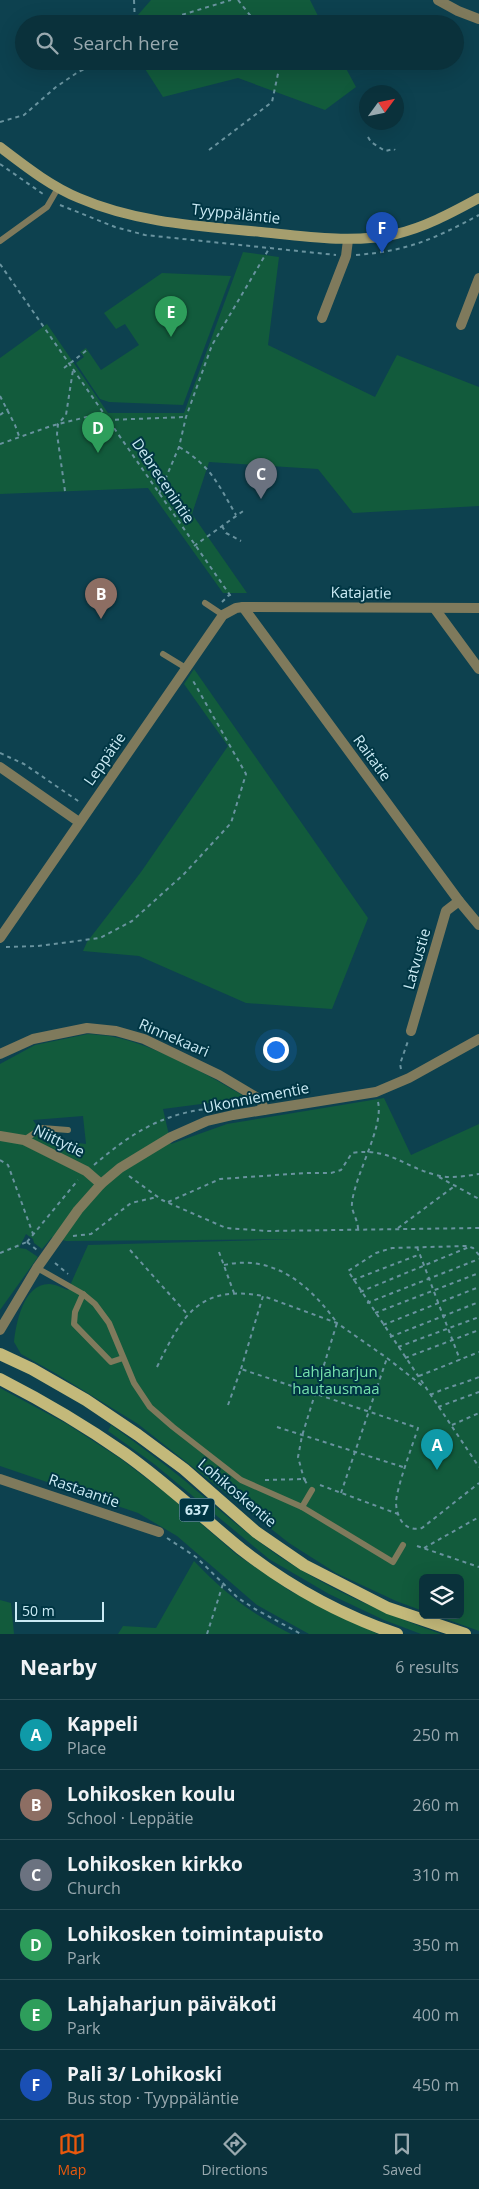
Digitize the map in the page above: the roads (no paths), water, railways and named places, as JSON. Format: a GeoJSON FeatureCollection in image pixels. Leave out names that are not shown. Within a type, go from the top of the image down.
{"type":"FeatureCollection","features":[{"type":"Feature","properties":{"kind":"main road","name":"Lohikoskentie"},"geometry":{"type":"LineString","coordinates":[[0,1354],[32,1369],[86,1400],[138,1435],[184,1469],[256,1532],[304,1565],[388,1608],[465,1634]]}},
{"type":"Feature","properties":{"kind":"main road","name":"637"},"geometry":{"type":"LineString","coordinates":[[0,1379],[71,1418],[124,1453],[265,1566],[324,1603],[397,1634]]}},
{"type":"Feature","properties":{"kind":"street"},"geometry":{"type":"LineString","coordinates":[[438,0],[479,20]]}},
{"type":"Feature","properties":{"kind":"street","name":"Tyyppäläntie"},"geometry":{"type":"LineString","coordinates":[[0,147],[58,188],[114,211],[148,219],[348,240],[396,234],[423,226],[479,198]]}},
{"type":"Feature","properties":{"kind":"street"},"geometry":{"type":"LineString","coordinates":[[322,318],[346,256],[348,240]]}},
{"type":"Feature","properties":{"kind":"street"},"geometry":{"type":"LineString","coordinates":[[461,325],[479,278]]}},
{"type":"Feature","properties":{"kind":"street"},"geometry":{"type":"LineString","coordinates":[[222,616],[236,608],[243,607]]}},
{"type":"Feature","properties":{"kind":"street","name":"Katajatie"},"geometry":{"type":"LineString","coordinates":[[243,607],[479,608]]}},
{"type":"Feature","properties":{"kind":"street","name":"Raitatie"},"geometry":{"type":"LineString","coordinates":[[243,607],[458,900],[479,924]]}},
{"type":"Feature","properties":{"kind":"street"},"geometry":{"type":"LineString","coordinates":[[435,609],[479,669]]}},
{"type":"Feature","properties":{"kind":"street","name":"Leppätie"},"geometry":{"type":"LineString","coordinates":[[0,938],[222,616]]}},
{"type":"Feature","properties":{"kind":"street"},"geometry":{"type":"LineString","coordinates":[[0,767],[79,822]]}},
{"type":"Feature","properties":{"kind":"street","name":"Latvustie"},"geometry":{"type":"LineString","coordinates":[[411,1032],[446,911],[458,900]]}},
{"type":"Feature","properties":{"kind":"street","name":"Rinnekaari"},"geometry":{"type":"LineString","coordinates":[[0,1054],[33,1039],[87,1028],[116,1031],[144,1039],[219,1074],[261,1100],[264,1110]]}},
{"type":"Feature","properties":{"kind":"street","name":"Ukonniementie"},"geometry":{"type":"LineString","coordinates":[[0,1330],[38,1268],[78,1210],[101,1184],[120,1168],[171,1136],[208,1121],[376,1092],[409,1078],[479,1039]]}},
{"type":"Feature","properties":{"kind":"street","name":"Niittytie"},"geometry":{"type":"LineString","coordinates":[[0,1136],[24,1140],[86,1171],[101,1184]]}},
{"type":"Feature","properties":{"kind":"street","name":"Rastaantie"},"geometry":{"type":"LineString","coordinates":[[0,1479],[159,1532]]}},
{"type":"Feature","properties":{"kind":"lane"},"geometry":{"type":"LineString","coordinates":[[0,241],[47,207],[58,188]]}},
{"type":"Feature","properties":{"kind":"lane"},"geometry":{"type":"LineString","coordinates":[[205,603],[222,616]]}},
{"type":"Feature","properties":{"kind":"lane"},"geometry":{"type":"LineString","coordinates":[[163,654],[186,668]]}},
{"type":"Feature","properties":{"kind":"lane"},"geometry":{"type":"LineString","coordinates":[[24,1140],[42,1128],[68,1130]]}},
{"type":"Feature","properties":{"kind":"lane"},"geometry":{"type":"LineString","coordinates":[[38,1268],[83,1294],[95,1304],[109,1323],[134,1383],[150,1407],[240,1480],[302,1507],[393,1562],[403,1545]]}},
{"type":"Feature","properties":{"kind":"lane"},"geometry":{"type":"LineString","coordinates":[[83,1294],[75,1312],[74,1324],[111,1362],[123,1358]]}},
{"type":"Feature","properties":{"kind":"lane"},"geometry":{"type":"LineString","coordinates":[[302,1507],[312,1490]]}},
{"type":"Feature","properties":{"kind":"place","name":"Pali 3/ Lohikoski"},"geometry":{"type":"Point","coordinates":[382,253]}},
{"type":"Feature","properties":{"kind":"place","name":"Lahjaharjun päiväkoti"},"geometry":{"type":"Point","coordinates":[171,337]}},
{"type":"Feature","properties":{"kind":"place","name":"Lohikosken toimintapuisto"},"geometry":{"type":"Point","coordinates":[98,453]}},
{"type":"Feature","properties":{"kind":"place","name":"Lohikosken kirkko"},"geometry":{"type":"Point","coordinates":[261,499]}},
{"type":"Feature","properties":{"kind":"place","name":"Lohikosken koulu"},"geometry":{"type":"Point","coordinates":[101,619]}},
{"type":"Feature","properties":{"kind":"place","name":"Kappeli"},"geometry":{"type":"Point","coordinates":[437,1470]}},
{"type":"Feature","properties":{"kind":"park label","name":"Lahjaharjun hautausmaa"},"geometry":{"type":"Point","coordinates":[336,1380]}}]}
